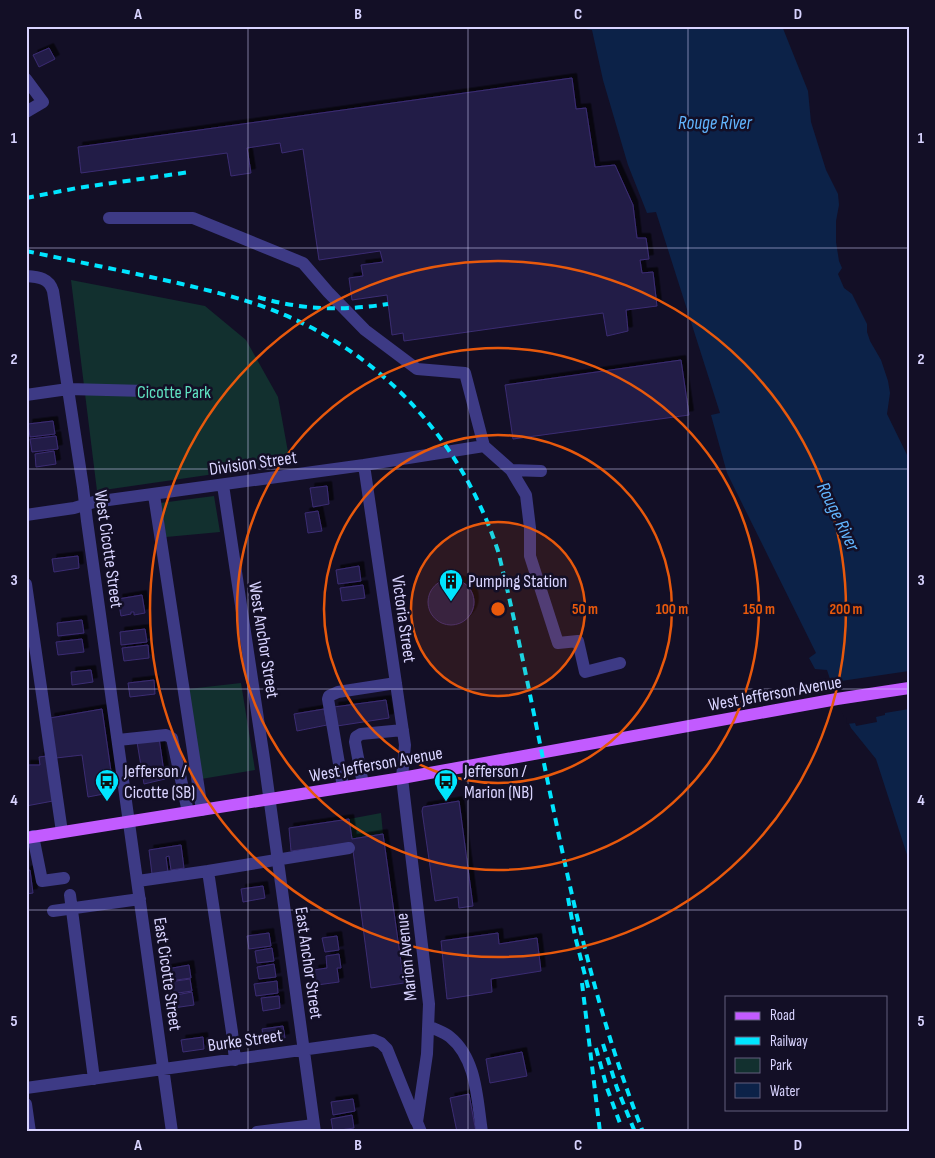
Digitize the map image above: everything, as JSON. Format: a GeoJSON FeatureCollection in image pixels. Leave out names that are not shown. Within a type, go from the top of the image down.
{"type":"FeatureCollection","features":[{"type":"Feature","properties":{"kind":"main road","name":"West Jefferson Avenue"},"geometry":{"type":"LineString","coordinates":[[30,837],[402,778],[837,699],[909,688]]}},
{"type":"Feature","properties":{"kind":"street"},"geometry":{"type":"LineString","coordinates":[[26,78],[43,102],[26,112]]}},
{"type":"Feature","properties":{"kind":"street"},"geometry":{"type":"LineString","coordinates":[[109,218],[193,218],[303,262],[328,292],[365,330],[417,369],[465,373],[484,446],[511,470],[526,495],[530,528],[530,556],[558,643],[578,641],[585,672],[620,663]]}},
{"type":"Feature","properties":{"kind":"street","name":"West Cicotte Street"},"geometry":{"type":"LineString","coordinates":[[26,276],[39,277],[49,283],[53,291],[130,821]]}},
{"type":"Feature","properties":{"kind":"street"},"geometry":{"type":"LineString","coordinates":[[26,395],[68,389],[146,392]]}},
{"type":"Feature","properties":{"kind":"street","name":"Division Street"},"geometry":{"type":"LineString","coordinates":[[26,515],[74,508],[94,502],[364,465],[484,446]]}},
{"type":"Feature","properties":{"kind":"street","name":"Victoria Street"},"geometry":{"type":"LineString","coordinates":[[364,465],[405,745],[402,778]]}},
{"type":"Feature","properties":{"kind":"street"},"geometry":{"type":"LineString","coordinates":[[511,470],[541,471]]}},
{"type":"Feature","properties":{"kind":"street","name":"West Anchor Street"},"geometry":{"type":"LineString","coordinates":[[222,485],[269,799]]}},
{"type":"Feature","properties":{"kind":"street"},"geometry":{"type":"LineString","coordinates":[[154,494],[202,810]]}},
{"type":"Feature","properties":{"kind":"street"},"geometry":{"type":"LineString","coordinates":[[26,584],[62,832]]}},
{"type":"Feature","properties":{"kind":"street"},"geometry":{"type":"LineString","coordinates":[[343,787],[329,696],[338,692],[396,683]]}},
{"type":"Feature","properties":{"kind":"street"},"geometry":{"type":"LineString","coordinates":[[363,784],[355,742],[356,738],[361,734],[403,730]]}},
{"type":"Feature","properties":{"kind":"street"},"geometry":{"type":"LineString","coordinates":[[118,740],[166,735],[172,738],[188,812]]}},
{"type":"Feature","properties":{"kind":"street","name":"Marion Avenue"},"geometry":{"type":"LineString","coordinates":[[402,778],[426,975],[429,1026],[419,1127]]}},
{"type":"Feature","properties":{"kind":"street","name":"East Anchor Street"},"geometry":{"type":"LineString","coordinates":[[269,799],[314,1128]]}},
{"type":"Feature","properties":{"kind":"street","name":"East Cicotte Street"},"geometry":{"type":"LineString","coordinates":[[130,821],[172,1132]]}},
{"type":"Feature","properties":{"kind":"street"},"geometry":{"type":"LineString","coordinates":[[30,837],[42,881],[64,878]]}},
{"type":"Feature","properties":{"kind":"street"},"geometry":{"type":"LineString","coordinates":[[138,881],[349,848]]}},
{"type":"Feature","properties":{"kind":"street"},"geometry":{"type":"LineString","coordinates":[[208,871],[235,1060]]}},
{"type":"Feature","properties":{"kind":"street"},"geometry":{"type":"LineString","coordinates":[[70,895],[94,1079]]}},
{"type":"Feature","properties":{"kind":"street"},"geometry":{"type":"LineString","coordinates":[[52,911],[140,899]]}},
{"type":"Feature","properties":{"kind":"street"},"geometry":{"type":"LineString","coordinates":[[429,1026],[448,1036],[460,1046],[466,1056],[474,1081],[482,1132]]}},
{"type":"Feature","properties":{"kind":"street","name":"Burke Street"},"geometry":{"type":"LineString","coordinates":[[26,1088],[374,1040],[381,1042],[387,1049],[419,1127]]}},
{"type":"Feature","properties":{"kind":"street"},"geometry":{"type":"LineString","coordinates":[[26,1104],[30,1132]]}},
{"type":"Feature","properties":{"kind":"street"},"geometry":{"type":"LineString","coordinates":[[256,1132],[314,1128]]}},
{"type":"Feature","properties":{"kind":"green space","name":"Cicotte Park"},"geometry":{"type":"Polygon","coordinates":[[[71,280],[205,306],[246,340],[278,397],[290,463],[97,491],[71,280]]]}},
{"type":"Feature","properties":{"kind":"green space"},"geometry":{"type":"Polygon","coordinates":[[[214,496],[220,532],[166,537],[160,503],[214,496]]]}},
{"type":"Feature","properties":{"kind":"green space"},"geometry":{"type":"Polygon","coordinates":[[[241,683],[255,770],[201,779],[188,689],[241,683]]]}},
{"type":"Feature","properties":{"kind":"green space"},"geometry":{"type":"Polygon","coordinates":[[[381,813],[383,834],[352,839],[349,819],[381,813]]]}},
{"type":"Feature","properties":{"kind":"water","name":"Rouge River"},"geometry":{"type":"Polygon","coordinates":[[[584,26],[782,26],[808,91],[811,122],[826,170],[838,194],[836,242],[842,268],[838,274],[844,288],[852,294],[867,324],[870,341],[881,360],[890,393],[887,414],[909,459],[909,861],[876,759],[851,728],[827,670],[815,669],[809,658],[816,653],[727,473],[711,415],[720,413],[656,212],[647,213],[628,165],[603,80],[592,30],[585,29],[584,26]]]}},
{"type":"Feature","properties":{"kind":"pier"},"geometry":{"type":"Polygon","coordinates":[[[909,671],[909,709],[885,713],[885,715],[876,717],[877,722],[856,726],[855,723],[847,724],[846,717],[844,717],[829,685],[841,684],[841,681],[909,671]]]}},
{"type":"Feature","properties":{"kind":"building"},"geometry":{"type":"Polygon","coordinates":[[[49,48],[55,59],[39,67],[33,55],[49,48]]]}},
{"type":"Feature","properties":{"kind":"building"},"geometry":{"type":"Polygon","coordinates":[[[572,78],[576,109],[586,108],[595,167],[615,165],[633,205],[637,238],[646,238],[649,259],[640,260],[642,273],[653,272],[657,306],[626,310],[628,331],[607,336],[603,313],[404,341],[403,333],[392,335],[387,295],[352,300],[349,278],[363,276],[361,265],[383,262],[380,251],[319,260],[303,149],[282,153],[280,143],[247,148],[251,173],[231,176],[227,153],[81,173],[78,147],[572,78]]]}},
{"type":"Feature","properties":{"kind":"building"},"geometry":{"type":"Polygon","coordinates":[[[681,360],[689,415],[513,439],[505,385],[681,360]]]}},
{"type":"Feature","properties":{"kind":"building"},"geometry":{"type":"Polygon","coordinates":[[[53,421],[55,434],[30,437],[28,424],[53,421]]]}},
{"type":"Feature","properties":{"kind":"building"},"geometry":{"type":"Polygon","coordinates":[[[56,436],[58,449],[32,452],[30,439],[56,436]]]}},
{"type":"Feature","properties":{"kind":"building"},"geometry":{"type":"Polygon","coordinates":[[[54,451],[56,464],[36,467],[35,454],[54,451]]]}},
{"type":"Feature","properties":{"kind":"building"},"geometry":{"type":"Polygon","coordinates":[[[327,486],[329,504],[313,507],[310,488],[327,486]]]}},
{"type":"Feature","properties":{"kind":"building"},"geometry":{"type":"Polygon","coordinates":[[[318,511],[322,531],[308,533],[305,513],[318,511]]]}},
{"type":"Feature","properties":{"kind":"building"},"geometry":{"type":"Polygon","coordinates":[[[78,556],[79,568],[54,572],[52,559],[78,556]]]}},
{"type":"Feature","properties":{"kind":"building"},"geometry":{"type":"Polygon","coordinates":[[[359,566],[361,581],[338,584],[336,570],[359,566]]]}},
{"type":"Feature","properties":{"kind":"building","name":"Pumping Station"},"geometry":{"type":"Polygon","coordinates":[[[451,579],[464,583],[470,589],[474,602],[470,615],[464,621],[451,625],[438,621],[432,615],[428,602],[432,589],[438,583],[451,579]]]}},
{"type":"Feature","properties":{"kind":"building"},"geometry":{"type":"Polygon","coordinates":[[[363,585],[365,598],[342,601],[340,588],[363,585]]]}},
{"type":"Feature","properties":{"kind":"building"},"geometry":{"type":"Polygon","coordinates":[[[142,595],[145,613],[134,615],[134,612],[131,612],[131,614],[121,616],[118,599],[142,595]]]}},
{"type":"Feature","properties":{"kind":"building"},"geometry":{"type":"Polygon","coordinates":[[[82,620],[84,633],[58,636],[57,623],[82,620]]]}},
{"type":"Feature","properties":{"kind":"building"},"geometry":{"type":"Polygon","coordinates":[[[145,629],[147,642],[121,645],[120,632],[145,629]]]}},
{"type":"Feature","properties":{"kind":"building"},"geometry":{"type":"Polygon","coordinates":[[[82,639],[84,652],[58,655],[56,642],[82,639]]]}},
{"type":"Feature","properties":{"kind":"building"},"geometry":{"type":"Polygon","coordinates":[[[148,645],[149,658],[124,661],[122,648],[148,645]]]}},
{"type":"Feature","properties":{"kind":"building"},"geometry":{"type":"Polygon","coordinates":[[[91,670],[93,682],[72,685],[71,672],[91,670]]]}},
{"type":"Feature","properties":{"kind":"building"},"geometry":{"type":"Polygon","coordinates":[[[154,680],[155,694],[130,697],[128,683],[154,680]]]}},
{"type":"Feature","properties":{"kind":"building"},"geometry":{"type":"Polygon","coordinates":[[[386,700],[389,718],[337,726],[334,707],[386,700]]]}},
{"type":"Feature","properties":{"kind":"building"},"geometry":{"type":"Polygon","coordinates":[[[102,709],[114,792],[88,797],[82,755],[56,758],[50,718],[102,709]]]}},
{"type":"Feature","properties":{"kind":"building"},"geometry":{"type":"Polygon","coordinates":[[[324,709],[327,725],[297,731],[294,714],[324,709]]]}},
{"type":"Feature","properties":{"kind":"building"},"geometry":{"type":"Polygon","coordinates":[[[159,738],[165,779],[144,784],[137,742],[159,738]]]}},
{"type":"Feature","properties":{"kind":"building"},"geometry":{"type":"Polygon","coordinates":[[[47,756],[53,801],[26,806],[26,765],[40,765],[39,757],[47,756]]]}},
{"type":"Feature","properties":{"kind":"building"},"geometry":{"type":"Polygon","coordinates":[[[459,801],[473,906],[459,908],[458,897],[435,901],[422,811],[423,807],[459,801]]]}},
{"type":"Feature","properties":{"kind":"building"},"geometry":{"type":"Polygon","coordinates":[[[349,819],[352,839],[383,834],[404,983],[371,988],[352,843],[291,851],[289,828],[349,819]]]}},
{"type":"Feature","properties":{"kind":"building"},"geometry":{"type":"Polygon","coordinates":[[[181,845],[184,868],[171,870],[169,856],[166,857],[168,872],[152,874],[149,850],[181,845]]]}},
{"type":"Feature","properties":{"kind":"building"},"geometry":{"type":"Polygon","coordinates":[[[30,870],[33,893],[26,894],[26,871],[30,870]]]}},
{"type":"Feature","properties":{"kind":"building"},"geometry":{"type":"Polygon","coordinates":[[[263,886],[265,898],[243,902],[241,889],[263,886]]]}},
{"type":"Feature","properties":{"kind":"building"},"geometry":{"type":"Polygon","coordinates":[[[269,933],[271,946],[249,949],[247,936],[269,933]]]}},
{"type":"Feature","properties":{"kind":"building"},"geometry":{"type":"Polygon","coordinates":[[[498,933],[499,944],[537,938],[541,971],[491,979],[492,992],[447,999],[441,941],[498,933]]]}},
{"type":"Feature","properties":{"kind":"building"},"geometry":{"type":"Polygon","coordinates":[[[337,936],[339,950],[325,952],[322,938],[337,936]]]}},
{"type":"Feature","properties":{"kind":"building"},"geometry":{"type":"Polygon","coordinates":[[[272,948],[274,961],[257,963],[255,951],[272,948]]]}},
{"type":"Feature","properties":{"kind":"building"},"geometry":{"type":"Polygon","coordinates":[[[339,954],[341,968],[337,968],[339,982],[317,985],[314,970],[327,968],[326,956],[339,954]]]}},
{"type":"Feature","properties":{"kind":"building"},"geometry":{"type":"Polygon","coordinates":[[[274,964],[276,977],[259,979],[257,967],[274,964]]]}},
{"type":"Feature","properties":{"kind":"building"},"geometry":{"type":"Polygon","coordinates":[[[189,965],[191,978],[169,981],[167,969],[189,965]]]}},
{"type":"Feature","properties":{"kind":"building"},"geometry":{"type":"Polygon","coordinates":[[[190,979],[192,991],[171,994],[169,982],[190,979]]]}},
{"type":"Feature","properties":{"kind":"building"},"geometry":{"type":"Polygon","coordinates":[[[277,981],[278,993],[256,996],[254,984],[277,981]]]}},
{"type":"Feature","properties":{"kind":"building"},"geometry":{"type":"Polygon","coordinates":[[[192,992],[194,1005],[173,1008],[171,996],[192,992]]]}},
{"type":"Feature","properties":{"kind":"building"},"geometry":{"type":"Polygon","coordinates":[[[279,996],[280,1008],[263,1011],[261,998],[279,996]]]}},
{"type":"Feature","properties":{"kind":"building"},"geometry":{"type":"Polygon","coordinates":[[[283,1026],[285,1038],[264,1042],[262,1029],[283,1026]]]}},
{"type":"Feature","properties":{"kind":"building"},"geometry":{"type":"Polygon","coordinates":[[[203,1037],[204,1049],[183,1052],[181,1040],[203,1037]]]}},
{"type":"Feature","properties":{"kind":"building"},"geometry":{"type":"Polygon","coordinates":[[[522,1052],[527,1076],[490,1083],[486,1059],[522,1052]]]}},
{"type":"Feature","properties":{"kind":"building"},"geometry":{"type":"Polygon","coordinates":[[[469,1094],[476,1132],[457,1132],[450,1098],[469,1094]]]}},
{"type":"Feature","properties":{"kind":"building"},"geometry":{"type":"Polygon","coordinates":[[[353,1099],[355,1111],[333,1115],[331,1102],[353,1099]]]}},
{"type":"Feature","properties":{"kind":"building"},"geometry":{"type":"Polygon","coordinates":[[[352,1115],[354,1128],[333,1131],[331,1119],[352,1115]]]}},
{"type":"Feature","properties":{"kind":"railway"},"geometry":{"type":"LineString","coordinates":[[26,198],[77,188],[190,172]]}},
{"type":"Feature","properties":{"kind":"railway"},"geometry":{"type":"LineString","coordinates":[[26,251],[194,287],[244,300],[280,313],[318,331],[354,353],[386,379],[415,408],[441,439],[464,474],[483,511],[498,551],[577,917],[617,1062],[643,1132]]}},
{"type":"Feature","properties":{"kind":"railway"},"geometry":{"type":"LineString","coordinates":[[258,297],[290,305],[322,308],[355,308],[388,304]]}},
{"type":"Feature","properties":{"kind":"railway"},"geometry":{"type":"LineString","coordinates":[[568,898],[575,936],[589,991]]}},
{"type":"Feature","properties":{"kind":"railway"},"geometry":{"type":"LineString","coordinates":[[582,983],[600,1132]]}},
{"type":"Feature","properties":{"kind":"railway"},"geometry":{"type":"LineString","coordinates":[[603,1044],[617,1088],[635,1132]]}},
{"type":"Feature","properties":{"kind":"railway"},"geometry":{"type":"LineString","coordinates":[[596,1048],[607,1088],[621,1126]]}},
{"type":"Feature","properties":{"kind":"place","name":"Pumping Station"},"geometry":{"type":"Point","coordinates":[451,602]}},
{"type":"Feature","properties":{"kind":"place","name":"Jefferson / Cicotte (SB)"},"geometry":{"type":"Point","coordinates":[107,802]}},
{"type":"Feature","properties":{"kind":"place","name":"Jefferson / Marion (NB)"},"geometry":{"type":"Point","coordinates":[446,802]}}]}
